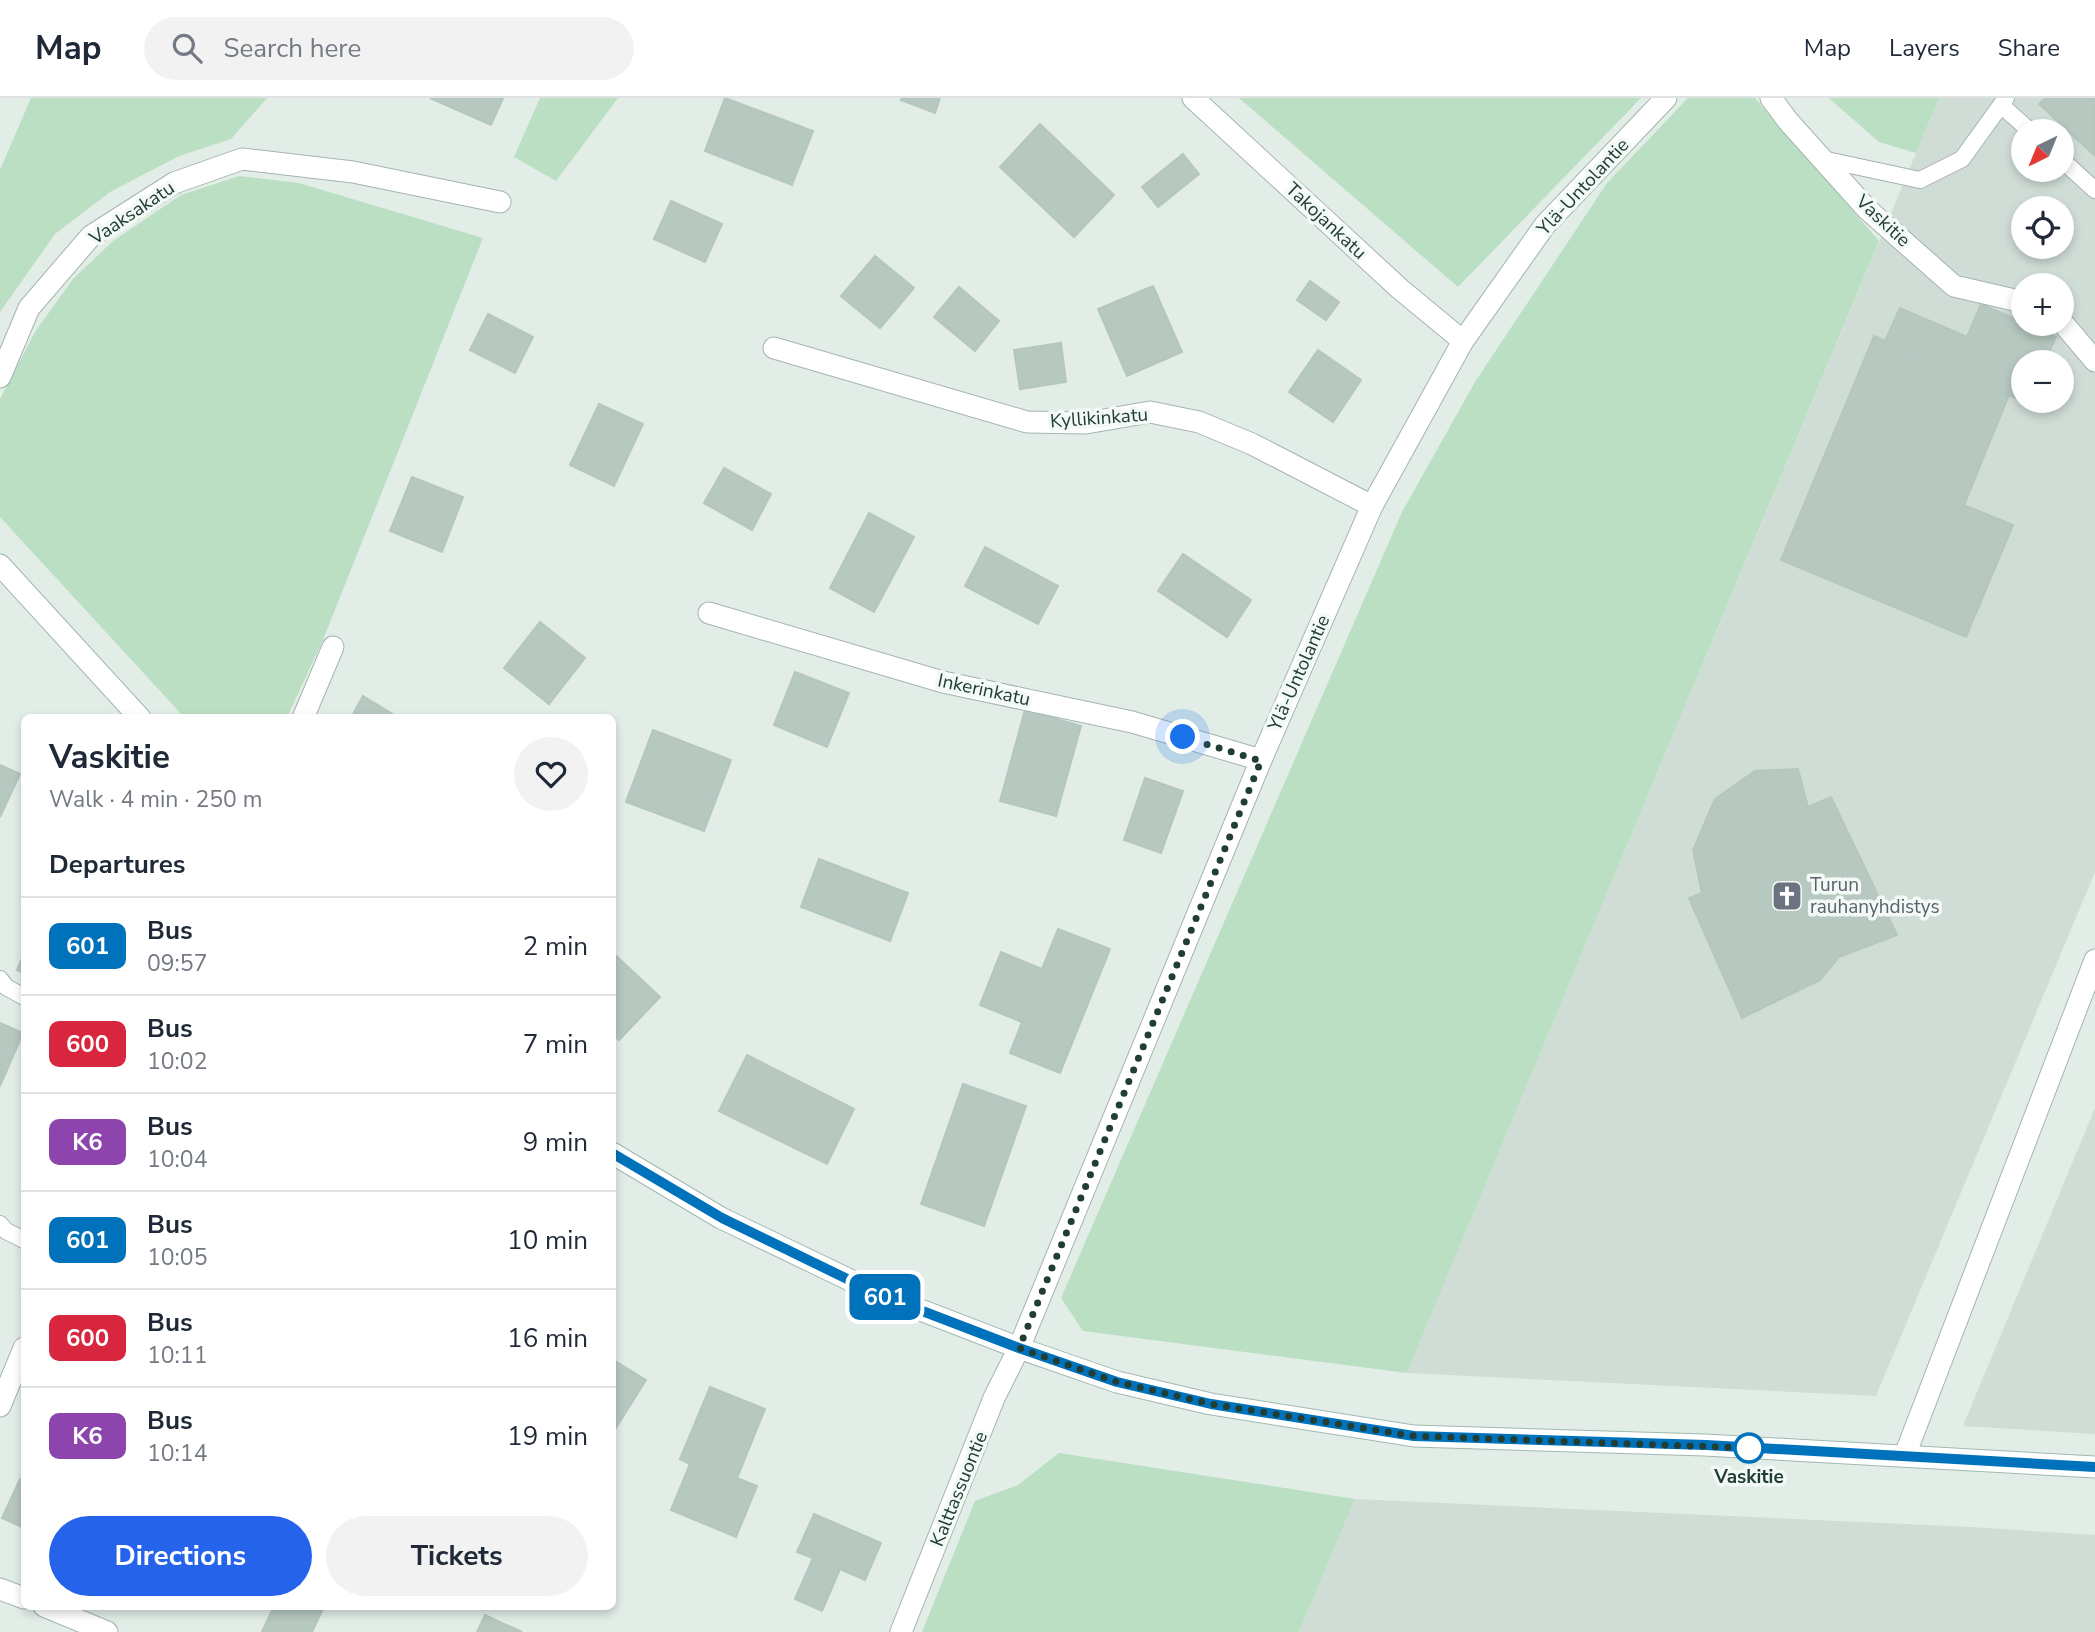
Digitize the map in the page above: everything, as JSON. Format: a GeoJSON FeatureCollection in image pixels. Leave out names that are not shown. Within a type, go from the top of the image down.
{"type":"FeatureCollection","features":[{"type":"Feature","properties":{"kind":"street","name":"Takojankatu"},"geometry":{"type":"LineString","coordinates":[[1193,98],[1400,289],[1463,341]]}},
{"type":"Feature","properties":{"kind":"street","name":"Ylä-Untolantie"},"geometry":{"type":"LineString","coordinates":[[1019,1348],[1261,761],[1372,506],[1463,341],[1545,225],[1666,98]]}},
{"type":"Feature","properties":{"kind":"street","name":"Vaskitie"},"geometry":{"type":"LineString","coordinates":[[1771,98],[1867,209],[1954,286],[2011,299]]}},
{"type":"Feature","properties":{"kind":"street","name":"Vaaksakatu"},"geometry":{"type":"LineString","coordinates":[[0,377],[29,308],[91,236],[174,183],[242,159],[353,172],[500,202]]}},
{"type":"Feature","properties":{"kind":"street"},"geometry":{"type":"LineString","coordinates":[[2074,336],[2095,361]]}},
{"type":"Feature","properties":{"kind":"street","name":"Kyllikinkatu"},"geometry":{"type":"LineString","coordinates":[[774,348],[1027,422],[1086,423],[1150,412],[1199,422],[1252,444],[1372,506]]}},
{"type":"Feature","properties":{"kind":"street"},"geometry":{"type":"LineString","coordinates":[[0,565],[136,714]]}},
{"type":"Feature","properties":{"kind":"street","name":"Inkerinkatu"},"geometry":{"type":"LineString","coordinates":[[709,613],[943,682],[1132,722],[1261,761]]}},
{"type":"Feature","properties":{"kind":"street"},"geometry":{"type":"LineString","coordinates":[[305,714],[333,647]]}},
{"type":"Feature","properties":{"kind":"street"},"geometry":{"type":"LineString","coordinates":[[1905,1455],[2095,960]]}},
{"type":"Feature","properties":{"kind":"street"},"geometry":{"type":"LineString","coordinates":[[616,1155],[722,1218],[878,1294],[1117,1382],[1211,1404],[1414,1436],[1706,1445],[2095,1467]]}},
{"type":"Feature","properties":{"kind":"street","name":"Kalttassuontie"},"geometry":{"type":"LineString","coordinates":[[901,1632],[994,1398],[1019,1348]]}},
{"type":"Feature","properties":{"kind":"street"},"geometry":{"type":"LineString","coordinates":[[0,1406],[21,1355]]}},
{"type":"Feature","properties":{"kind":"street"},"geometry":{"type":"LineString","coordinates":[[0,1588],[21,1597]]}},
{"type":"Feature","properties":{"kind":"street"},"geometry":{"type":"LineString","coordinates":[[54,1610],[107,1632]]}},
{"type":"Feature","properties":{"kind":"lane"},"geometry":{"type":"LineString","coordinates":[[1822,159],[1920,180],[1962,159],[2003,102],[2019,119]]}},
{"type":"Feature","properties":{"kind":"lane"},"geometry":{"type":"LineString","coordinates":[[2074,171],[2095,190]]}},
{"type":"Feature","properties":{"kind":"lane"},"geometry":{"type":"LineString","coordinates":[[0,979],[6,987],[21,995]]}},
{"type":"Feature","properties":{"kind":"lane"},"geometry":{"type":"LineString","coordinates":[[0,1224],[6,1231],[21,1238]]}},
{"type":"Feature","properties":{"kind":"shaded area"},"geometry":{"type":"Polygon","coordinates":[[[1939,98],[2095,98],[2095,872],[1876,1396],[1407,1373],[1939,98]]]}},
{"type":"Feature","properties":{"kind":"shaded area"},"geometry":{"type":"Polygon","coordinates":[[[2095,1108],[2095,1434],[1963,1426],[2095,1108]]]}},
{"type":"Feature","properties":{"kind":"shaded area"},"geometry":{"type":"Polygon","coordinates":[[[1355,1499],[2095,1535],[2095,1632],[1299,1632],[1355,1499]]]}},
{"type":"Feature","properties":{"kind":"green space"},"geometry":{"type":"Polygon","coordinates":[[[31,98],[267,98],[231,139],[179,156],[110,192],[55,234],[0,312],[0,170],[31,98]]]}},
{"type":"Feature","properties":{"kind":"green space"},"geometry":{"type":"Polygon","coordinates":[[[540,98],[618,98],[556,181],[514,157],[540,98]]]}},
{"type":"Feature","properties":{"kind":"green space"},"geometry":{"type":"Polygon","coordinates":[[[1239,98],[1641,98],[1458,287],[1239,98]]]}},
{"type":"Feature","properties":{"kind":"green space"},"geometry":{"type":"Polygon","coordinates":[[[1688,98],[1755,98],[1879,241],[1407,1373],[1083,1331],[1061,1298],[1402,512],[1475,382],[1607,183],[1688,98]]]}},
{"type":"Feature","properties":{"kind":"green space"},"geometry":{"type":"Polygon","coordinates":[[[1829,98],[1939,98],[1916,153],[1879,142],[1829,98]]]}},
{"type":"Feature","properties":{"kind":"green space"},"geometry":{"type":"Polygon","coordinates":[[[239,176],[299,183],[483,238],[323,640],[288,714],[181,714],[0,517],[0,399],[35,332],[73,279],[113,241],[181,195],[239,176]]]}},
{"type":"Feature","properties":{"kind":"green space"},"geometry":{"type":"Polygon","coordinates":[[[1059,1453],[1355,1499],[1299,1632],[922,1632],[975,1501],[1018,1485],[1059,1453]]]}},
{"type":"Feature","properties":{"kind":"building"},"geometry":{"type":"Polygon","coordinates":[[[430,98],[503,98],[491,125],[430,98]]]}},
{"type":"Feature","properties":{"kind":"building"},"geometry":{"type":"Polygon","coordinates":[[[725,98],[813,131],[792,185],[705,151],[725,98]]]}},
{"type":"Feature","properties":{"kind":"building"},"geometry":{"type":"Polygon","coordinates":[[[940,98],[935,113],[901,100],[940,98]]]}},
{"type":"Feature","properties":{"kind":"building"},"geometry":{"type":"Polygon","coordinates":[[[2045,98],[2095,98],[2095,156],[2074,136],[2074,119],[2055,119],[2039,104],[2045,98]]]}},
{"type":"Feature","properties":{"kind":"building"},"geometry":{"type":"Polygon","coordinates":[[[1040,124],[1114,195],[1074,237],[1000,167],[1040,124]]]}},
{"type":"Feature","properties":{"kind":"building"},"geometry":{"type":"Polygon","coordinates":[[[1183,154],[1199,174],[1158,207],[1142,187],[1183,154]]]}},
{"type":"Feature","properties":{"kind":"building"},"geometry":{"type":"Polygon","coordinates":[[[671,201],[722,224],[705,262],[654,239],[671,201]]]}},
{"type":"Feature","properties":{"kind":"building"},"geometry":{"type":"Polygon","coordinates":[[[875,256],[914,288],[880,328],[841,296],[875,256]]]}},
{"type":"Feature","properties":{"kind":"building"},"geometry":{"type":"Polygon","coordinates":[[[1310,281],[1339,302],[1326,320],[1297,300],[1310,281]]]}},
{"type":"Feature","properties":{"kind":"building"},"geometry":{"type":"Polygon","coordinates":[[[1153,286],[1182,352],[1127,376],[1098,309],[1153,286]]]}},
{"type":"Feature","properties":{"kind":"building"},"geometry":{"type":"Polygon","coordinates":[[[959,287],[999,321],[975,351],[934,317],[959,287]]]}},
{"type":"Feature","properties":{"kind":"building"},"geometry":{"type":"Polygon","coordinates":[[[1981,304],[2011,317],[2011,336],[2056,337],[2050,350],[2011,350],[2011,396],[1885,341],[1900,308],[1967,337],[1981,304]]]}},
{"type":"Feature","properties":{"kind":"building"},"geometry":{"type":"Polygon","coordinates":[[[488,314],[533,337],[515,373],[470,350],[488,314]]]}},
{"type":"Feature","properties":{"kind":"building"},"geometry":{"type":"Polygon","coordinates":[[[1874,336],[2009,395],[1964,505],[2013,525],[1966,637],[1781,560],[1874,336]]]}},
{"type":"Feature","properties":{"kind":"building"},"geometry":{"type":"Polygon","coordinates":[[[1061,343],[1066,382],[1020,389],[1014,350],[1061,343]]]}},
{"type":"Feature","properties":{"kind":"building"},"geometry":{"type":"Polygon","coordinates":[[[1318,350],[1361,380],[1333,422],[1289,392],[1318,350]]]}},
{"type":"Feature","properties":{"kind":"building"},"geometry":{"type":"Polygon","coordinates":[[[599,404],[643,424],[614,486],[570,465],[599,404]]]}},
{"type":"Feature","properties":{"kind":"building"},"geometry":{"type":"Polygon","coordinates":[[[724,468],[771,494],[752,530],[704,503],[724,468]]]}},
{"type":"Feature","properties":{"kind":"building"},"geometry":{"type":"Polygon","coordinates":[[[412,477],[463,497],[442,552],[390,531],[412,477]]]}},
{"type":"Feature","properties":{"kind":"building"},"geometry":{"type":"Polygon","coordinates":[[[869,513],[914,537],[874,612],[830,588],[869,513]]]}},
{"type":"Feature","properties":{"kind":"building"},"geometry":{"type":"Polygon","coordinates":[[[985,547],[1058,586],[1038,624],[965,586],[985,547]]]}},
{"type":"Feature","properties":{"kind":"building"},"geometry":{"type":"Polygon","coordinates":[[[1183,554],[1251,600],[1227,637],[1158,591],[1183,554]]]}},
{"type":"Feature","properties":{"kind":"building"},"geometry":{"type":"Polygon","coordinates":[[[540,622],[585,658],[549,704],[504,668],[540,622]]]}},
{"type":"Feature","properties":{"kind":"building"},"geometry":{"type":"Polygon","coordinates":[[[795,672],[849,693],[827,747],[774,725],[795,672]]]}},
{"type":"Feature","properties":{"kind":"building"},"geometry":{"type":"Polygon","coordinates":[[[363,696],[392,714],[353,714],[363,696]]]}},
{"type":"Feature","properties":{"kind":"building"},"geometry":{"type":"Polygon","coordinates":[[[1025,710],[1081,726],[1056,816],[1000,801],[1025,710]]]}},
{"type":"Feature","properties":{"kind":"building"},"geometry":{"type":"Polygon","coordinates":[[[653,730],[731,760],[704,831],[626,802],[653,730]]]}},
{"type":"Feature","properties":{"kind":"building"},"geometry":{"type":"Polygon","coordinates":[[[0,765],[20,774],[0,817],[0,765]]]}},
{"type":"Feature","properties":{"kind":"building","name":"Turun rauhanyhdistys"},"geometry":{"type":"Polygon","coordinates":[[[1798,769],[1808,807],[1831,797],[1897,935],[1839,957],[1820,980],[1742,1018],[1689,898],[1702,893],[1693,850],[1715,799],[1755,771],[1798,769]]]}},
{"type":"Feature","properties":{"kind":"building"},"geometry":{"type":"Polygon","coordinates":[[[1145,778],[1183,791],[1161,853],[1124,840],[1145,778]]]}},
{"type":"Feature","properties":{"kind":"building"},"geometry":{"type":"Polygon","coordinates":[[[819,859],[908,893],[890,941],[801,907],[819,859]]]}},
{"type":"Feature","properties":{"kind":"building"},"geometry":{"type":"Polygon","coordinates":[[[1058,929],[1110,949],[1060,1073],[1010,1053],[1022,1022],[980,1005],[1001,952],[1042,969],[1058,929]]]}},
{"type":"Feature","properties":{"kind":"building"},"geometry":{"type":"Polygon","coordinates":[[[616,956],[660,997],[619,1040],[616,1037],[616,956]]]}},
{"type":"Feature","properties":{"kind":"building"},"geometry":{"type":"Polygon","coordinates":[[[0,1023],[21,1032],[21,1038],[0,1086],[0,1023]]]}},
{"type":"Feature","properties":{"kind":"building"},"geometry":{"type":"Polygon","coordinates":[[[747,1055],[854,1109],[827,1164],[719,1111],[747,1055]]]}},
{"type":"Feature","properties":{"kind":"building"},"geometry":{"type":"Polygon","coordinates":[[[963,1084],[1026,1106],[984,1226],[921,1204],[963,1084]]]}},
{"type":"Feature","properties":{"kind":"building"},"geometry":{"type":"Polygon","coordinates":[[[616,1361],[646,1380],[616,1428],[616,1361]]]}},
{"type":"Feature","properties":{"kind":"building"},"geometry":{"type":"Polygon","coordinates":[[[710,1387],[765,1409],[737,1478],[757,1486],[736,1537],[671,1510],[690,1464],[680,1459],[710,1387]]]}},
{"type":"Feature","properties":{"kind":"building"},"geometry":{"type":"Polygon","coordinates":[[[20,1479],[21,1527],[2,1518],[20,1479]]]}},
{"type":"Feature","properties":{"kind":"building"},"geometry":{"type":"Polygon","coordinates":[[[814,1514],[881,1543],[865,1580],[840,1569],[822,1611],[795,1599],[813,1558],[797,1552],[814,1514]]]}},
{"type":"Feature","properties":{"kind":"building"},"geometry":{"type":"Polygon","coordinates":[[[272,1610],[323,1610],[312,1632],[262,1632],[272,1610]]]}},
{"type":"Feature","properties":{"kind":"building"},"geometry":{"type":"Polygon","coordinates":[[[485,1615],[522,1632],[477,1632],[485,1615]]]}},
{"type":"Feature","properties":{"kind":"bus line","name":"601"},"geometry":{"type":"LineString","coordinates":[[616,1156],[722,1218],[878,1294],[1117,1382],[1211,1404],[1414,1436],[1706,1445],[2095,1467]]}},
{"type":"Feature","properties":{"kind":"place","name":"Turun rauhanyhdistys"},"geometry":{"type":"Point","coordinates":[1787,896]}},
{"type":"Feature","properties":{"kind":"place","name":"Vaskitie"},"geometry":{"type":"Point","coordinates":[1749,1448]}},
{"type":"Feature","properties":{"kind":"route"},"geometry":{"type":"LineString","coordinates":[[1183,737],[1261,761],[1019,1348],[1117,1382],[1211,1404],[1414,1436],[1749,1448]]}}]}
